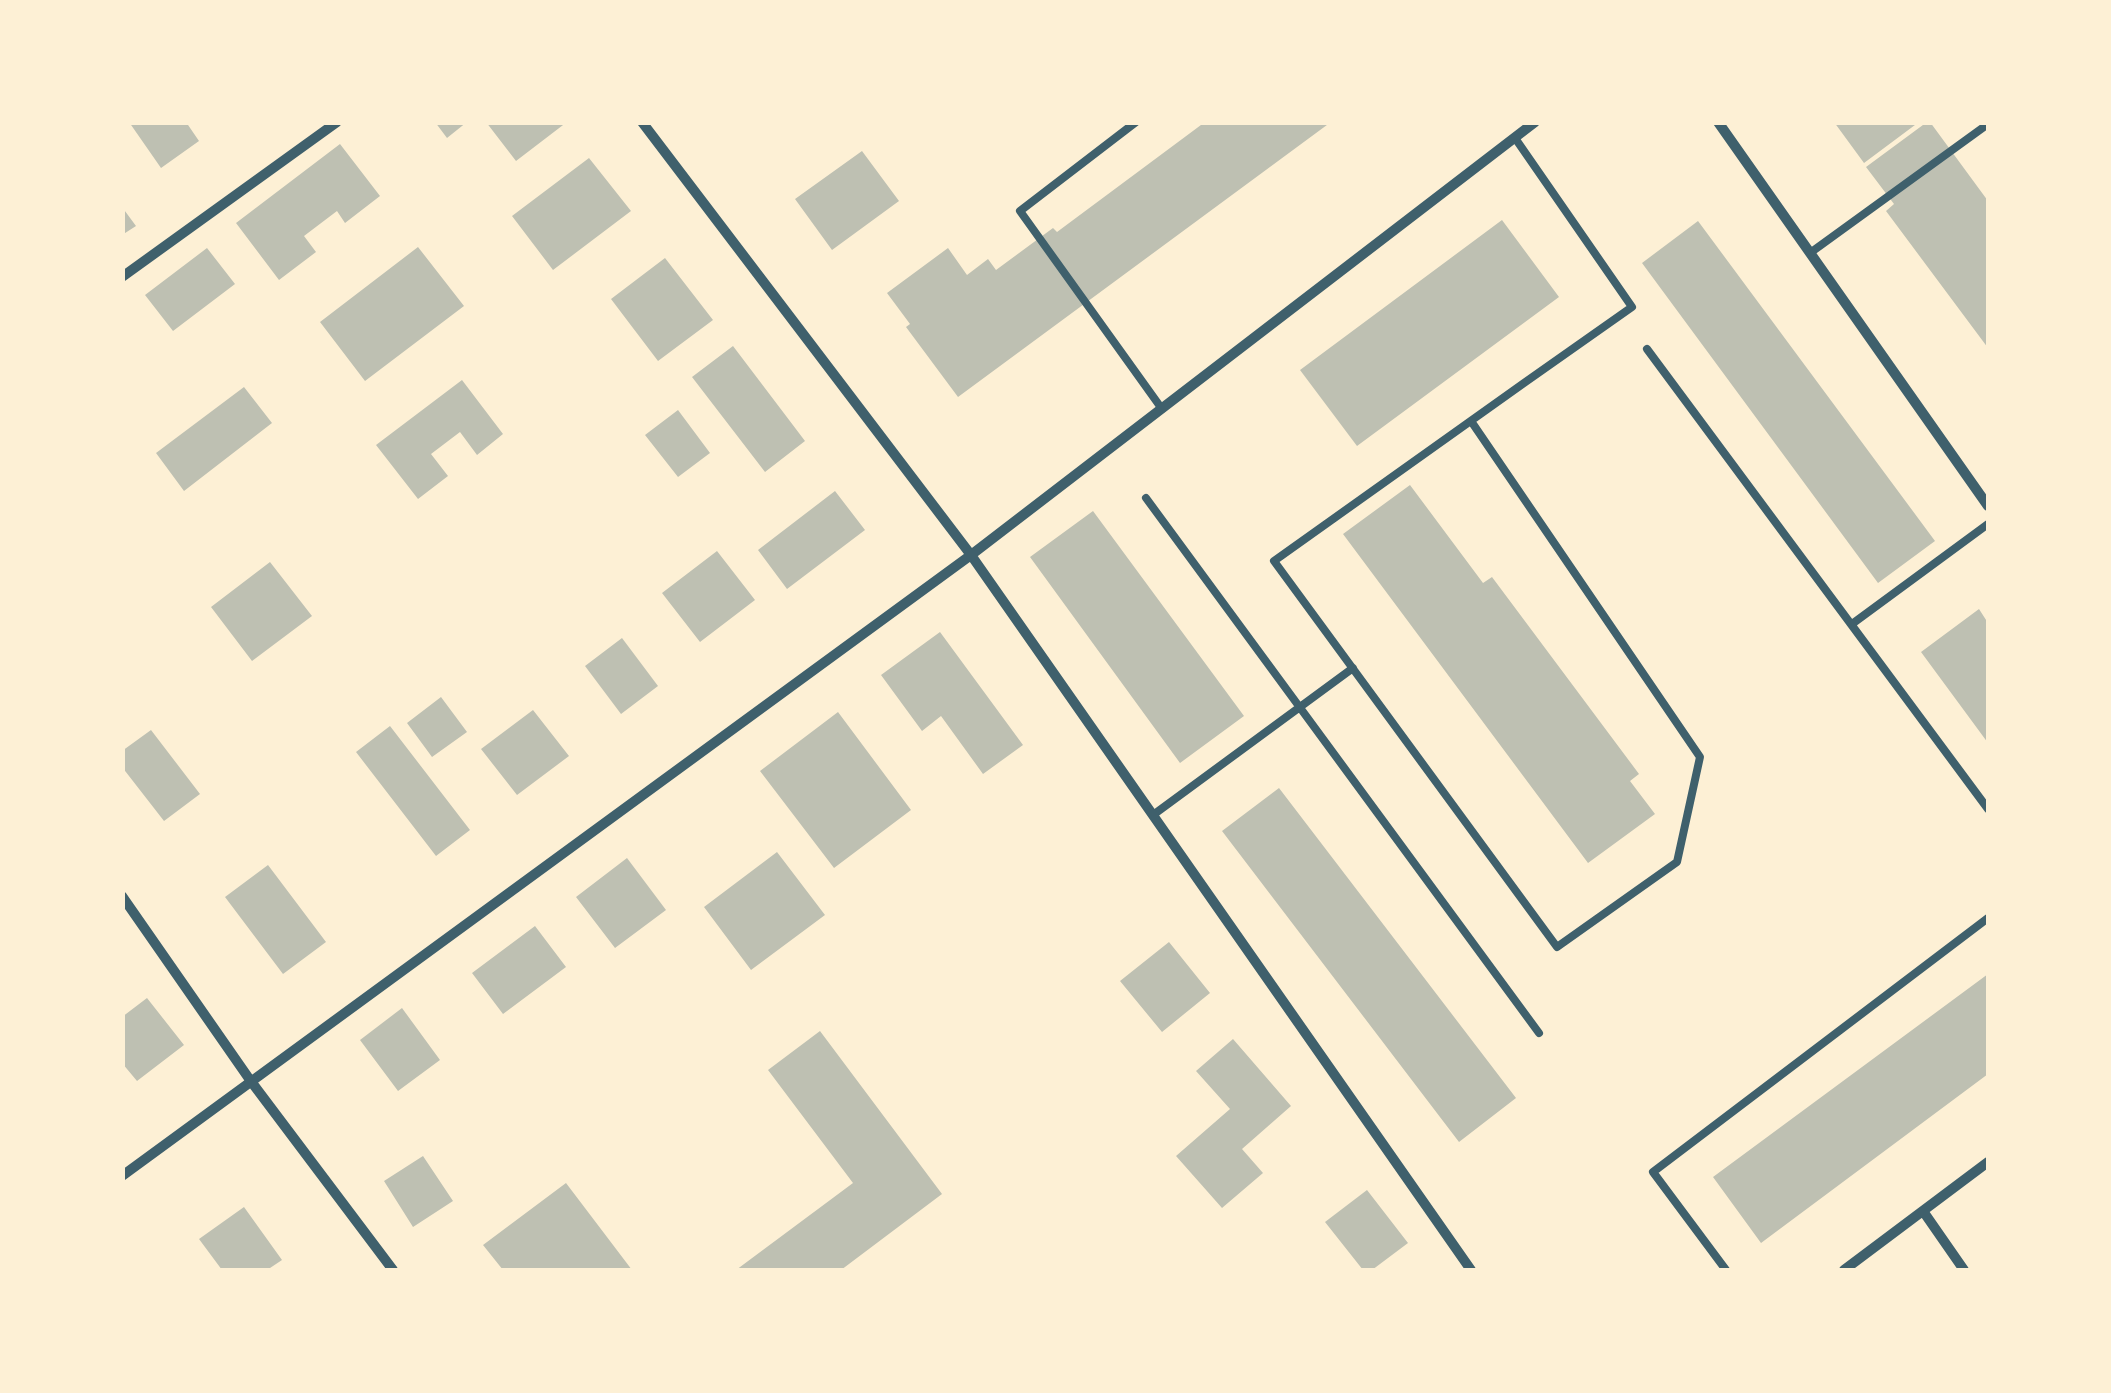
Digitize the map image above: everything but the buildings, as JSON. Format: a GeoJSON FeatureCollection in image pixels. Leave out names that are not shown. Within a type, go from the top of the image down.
{"type":"FeatureCollection","features":[{"type":"Feature","properties":{"kind":"street"},"geometry":{"type":"LineString","coordinates":[[122,277],[337,122]]}},
{"type":"Feature","properties":{"kind":"street"},"geometry":{"type":"LineString","coordinates":[[642,122],[971,555],[1471,1270]]}},
{"type":"Feature","properties":{"kind":"street"},"geometry":{"type":"LineString","coordinates":[[122,1176],[971,555],[1535,122]]}},
{"type":"Feature","properties":{"kind":"street"},"geometry":{"type":"LineString","coordinates":[[1718,122],[1988,506]]}},
{"type":"Feature","properties":{"kind":"street"},"geometry":{"type":"LineString","coordinates":[[122,896],[250,1080],[393,1270]]}},
{"type":"Feature","properties":{"kind":"street"},"geometry":{"type":"LineString","coordinates":[[1844,1270],[1988,1162]]}},
{"type":"Feature","properties":{"kind":"street"},"geometry":{"type":"LineString","coordinates":[[1923,1211],[1964,1270]]}},
{"type":"Feature","properties":{"kind":"lane"},"geometry":{"type":"LineString","coordinates":[[1136,122],[1020,211],[1163,410]]}},
{"type":"Feature","properties":{"kind":"lane"},"geometry":{"type":"LineString","coordinates":[[1810,253],[1988,124]]}},
{"type":"Feature","properties":{"kind":"lane"},"geometry":{"type":"LineString","coordinates":[[1471,421],[1700,757],[1677,862],[1557,946],[1274,561],[1471,421],[1632,308],[1516,138]]}},
{"type":"Feature","properties":{"kind":"lane"},"geometry":{"type":"LineString","coordinates":[[1647,349],[1988,809]]}},
{"type":"Feature","properties":{"kind":"lane"},"geometry":{"type":"LineString","coordinates":[[1146,498],[1538,1032]]}},
{"type":"Feature","properties":{"kind":"lane"},"geometry":{"type":"LineString","coordinates":[[1852,624],[1988,524]]}},
{"type":"Feature","properties":{"kind":"lane"},"geometry":{"type":"LineString","coordinates":[[1153,815],[1353,668]]}},
{"type":"Feature","properties":{"kind":"lane"},"geometry":{"type":"LineString","coordinates":[[1726,1270],[1653,1172],[1988,918]]}}]}
